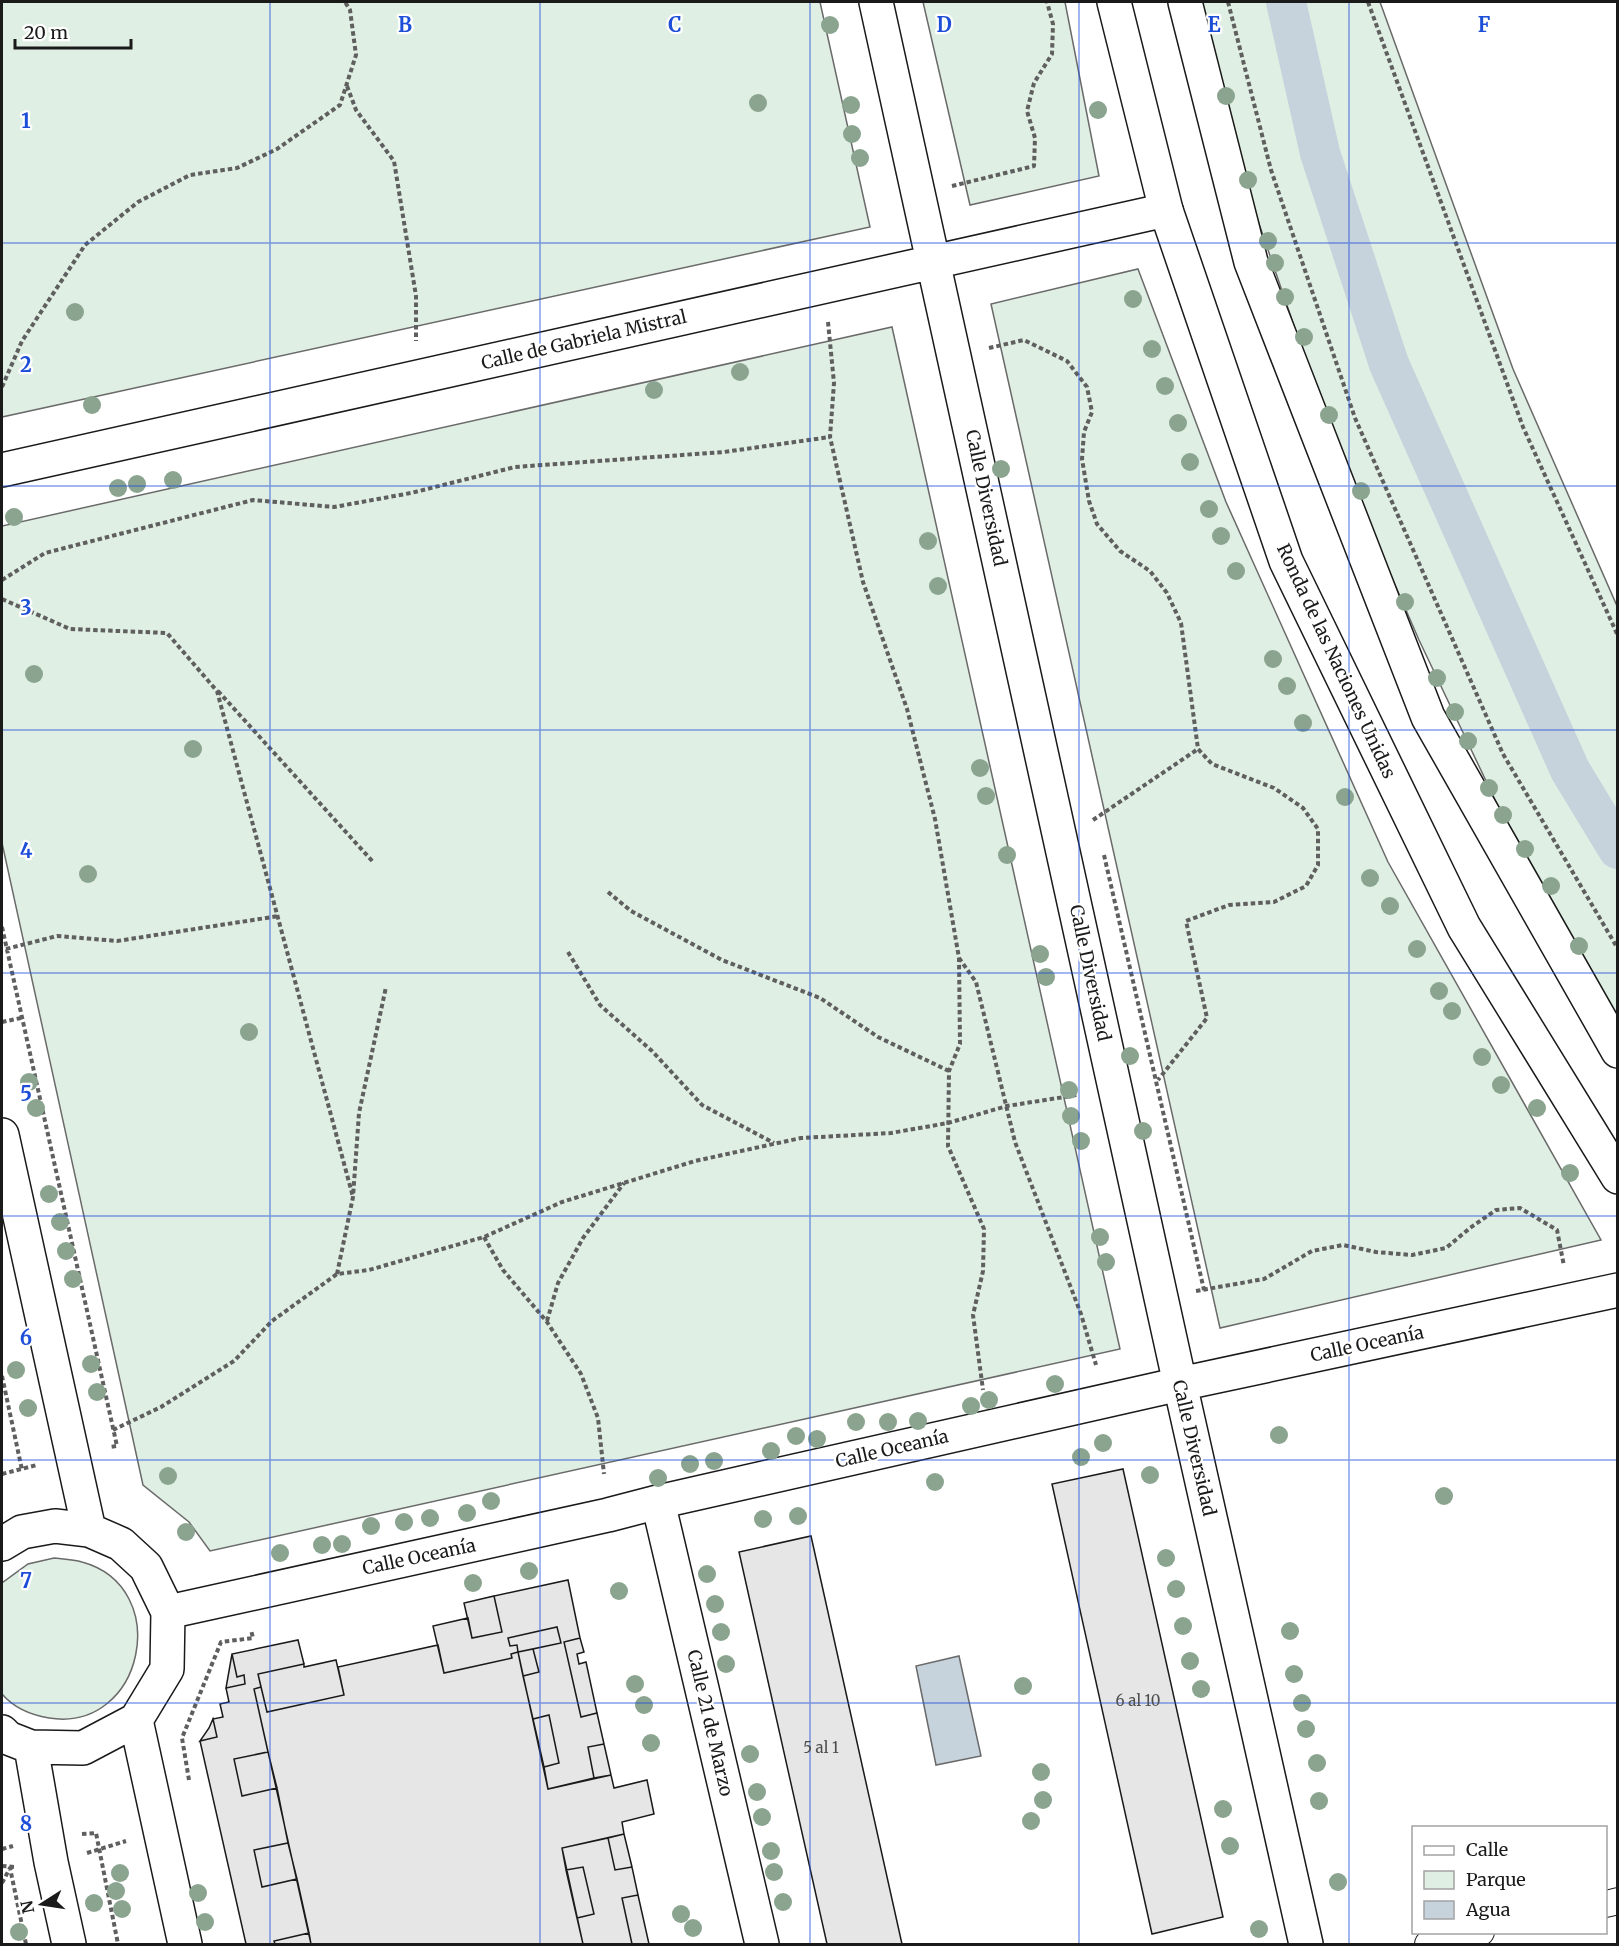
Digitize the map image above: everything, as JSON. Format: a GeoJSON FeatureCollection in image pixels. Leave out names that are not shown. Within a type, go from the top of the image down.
{"type":"FeatureCollection","features":[{"type":"Feature","properties":{"kind":"street","name":"Calle Diversidad"},"geometry":{"type":"LineString","coordinates":[[876,2],[1180,1384],[1306,1944]]}},
{"type":"Feature","properties":{"kind":"street","name":"Ronda de las Naciones Unidas"},"geometry":{"type":"LineString","coordinates":[[1114,2],[1166,210],[1286,561],[1464,927],[1617,1177]]}},
{"type":"Feature","properties":{"kind":"street"},"geometry":{"type":"LineString","coordinates":[[1185,2],[1251,262],[1428,717],[1617,1051]]}},
{"type":"Feature","properties":{"kind":"street","name":"Calle de Gabriela Mistral"},"geometry":{"type":"LineString","coordinates":[[2,470],[1166,210]]}},
{"type":"Feature","properties":{"kind":"street"},"geometry":{"type":"LineString","coordinates":[[2,1135],[89,1530]]}},
{"type":"Feature","properties":{"kind":"street","name":"Calle Oceanía"},"geometry":{"type":"LineString","coordinates":[[168,1612],[608,1515],[1180,1384],[1617,1290]]}},
{"type":"Feature","properties":{"kind":"street","name":"Calle 21 de Marzo"},"geometry":{"type":"LineString","coordinates":[[658,1502],[762,1944]]}},
{"type":"Feature","properties":{"kind":"street"},"geometry":{"type":"LineString","coordinates":[[2,1544],[22,1532],[55,1526],[89,1530],[121,1544],[146,1567],[168,1612],[167,1669],[136,1720],[83,1748],[11,1742],[51,1862],[69,1944]]}},
{"type":"Feature","properties":{"kind":"street"},"geometry":{"type":"LineString","coordinates":[[136,1720],[186,1944]]}},
{"type":"Feature","properties":{"kind":"street"},"geometry":{"type":"LineString","coordinates":[[1428,1944],[1472,1934]]}},
{"type":"Feature","properties":{"kind":"path"},"geometry":{"type":"LineString","coordinates":[[2,387],[22,341],[86,245],[138,202],[190,175],[237,168],[277,149],[340,105],[356,56],[350,9],[345,2]]}},
{"type":"Feature","properties":{"kind":"path"},"geometry":{"type":"LineString","coordinates":[[949,187],[1034,166],[1035,138],[1028,111],[1034,83],[1052,54],[1053,24],[1047,2]]}},
{"type":"Feature","properties":{"kind":"path"},"geometry":{"type":"LineString","coordinates":[[1228,2],[1271,170],[1356,418],[1503,754],[1617,949]]}},
{"type":"Feature","properties":{"kind":"path"},"geometry":{"type":"LineString","coordinates":[[1368,2],[1523,427],[1617,636]]}},
{"type":"Feature","properties":{"kind":"path"},"geometry":{"type":"LineString","coordinates":[[347,86],[357,110],[394,161],[416,296],[416,342]]}},
{"type":"Feature","properties":{"kind":"path"},"geometry":{"type":"LineString","coordinates":[[828,321],[834,382],[830,437],[862,582],[907,709],[935,819],[959,958],[960,1044],[949,1071],[948,1146],[984,1229],[983,1271],[973,1315],[983,1390]]}},
{"type":"Feature","properties":{"kind":"path"},"geometry":{"type":"LineString","coordinates":[[987,348],[1024,340],[1067,361],[1087,387],[1092,412],[1084,432],[1082,459],[1089,501],[1097,524],[1120,551],[1150,571],[1167,593],[1181,623],[1198,749],[1212,764],[1274,788],[1303,808],[1318,829],[1318,865],[1306,886],[1274,902],[1229,905],[1186,921],[1207,1018],[1158,1080]]}},
{"type":"Feature","properties":{"kind":"path"},"geometry":{"type":"LineString","coordinates":[[2,579],[45,553],[253,500],[334,507],[411,493],[515,467],[724,452],[830,437]]}},
{"type":"Feature","properties":{"kind":"path"},"geometry":{"type":"LineString","coordinates":[[2,598],[70,628],[167,633],[374,863]]}},
{"type":"Feature","properties":{"kind":"path"},"geometry":{"type":"LineString","coordinates":[[217,691],[279,916],[297,996],[353,1197]]}},
{"type":"Feature","properties":{"kind":"path"},"geometry":{"type":"LineString","coordinates":[[1096,819],[1198,749]]}},
{"type":"Feature","properties":{"kind":"path"},"geometry":{"type":"LineString","coordinates":[[608,892],[631,911],[722,960],[820,998],[878,1037],[949,1071]]}},
{"type":"Feature","properties":{"kind":"path"},"geometry":{"type":"LineString","coordinates":[[6,949],[57,936],[117,941],[279,916]]}},
{"type":"Feature","properties":{"kind":"path"},"geometry":{"type":"LineString","coordinates":[[568,952],[600,1005],[652,1051],[702,1105],[775,1143]]}},
{"type":"Feature","properties":{"kind":"path"},"geometry":{"type":"LineString","coordinates":[[959,958],[976,982],[1015,1142],[1070,1284],[1096,1365]]}},
{"type":"Feature","properties":{"kind":"path"},"geometry":{"type":"LineString","coordinates":[[337,1274],[353,1197],[359,1113],[386,987]]}},
{"type":"Feature","properties":{"kind":"path"},"geometry":{"type":"LineString","coordinates":[[2,1022],[22,1018]]}},
{"type":"Feature","properties":{"kind":"path"},"geometry":{"type":"LineString","coordinates":[[113,1430],[161,1407],[234,1361],[272,1321],[337,1274],[369,1270],[484,1237],[562,1202],[695,1161],[801,1138],[891,1133],[948,1122],[1007,1106],[1077,1095]]}},
{"type":"Feature","properties":{"kind":"path"},"geometry":{"type":"LineString","coordinates":[[547,1322],[558,1283],[583,1238],[624,1183]]}},
{"type":"Feature","properties":{"kind":"path"},"geometry":{"type":"LineString","coordinates":[[1204,1290],[1264,1279],[1312,1251],[1343,1245],[1376,1252],[1412,1255],[1446,1248],[1496,1210],[1520,1208],[1557,1230],[1564,1267]]}},
{"type":"Feature","properties":{"kind":"path"},"geometry":{"type":"LineString","coordinates":[[484,1237],[503,1270],[547,1322],[581,1374],[598,1418],[604,1474]]}},
{"type":"Feature","properties":{"kind":"path"},"geometry":{"type":"LineString","coordinates":[[2,1376],[22,1470]]}},
{"type":"Feature","properties":{"kind":"path"},"geometry":{"type":"LineString","coordinates":[[192,1792],[182,1738],[221,1641],[253,1638],[243,1595]]}},
{"type":"Feature","properties":{"kind":"path"},"geometry":{"type":"LineString","coordinates":[[2,1866],[10,1868],[51,1862],[160,1831]]}},
{"type":"Feature","properties":{"kind":"path"},"geometry":{"type":"LineString","coordinates":[[2,1884],[10,1868]]}},
{"type":"Feature","properties":{"kind":"path"},"geometry":{"type":"LineString","coordinates":[[10,1868],[26,1944]]}},
{"type":"Feature","properties":{"kind":"green space"},"geometry":{"type":"Polygon","coordinates":[[[2,2],[820,2],[870,227],[2,417],[2,2]]]}},
{"type":"Feature","properties":{"kind":"green space"},"geometry":{"type":"Polygon","coordinates":[[[923,2],[1065,2],[1099,176],[970,205],[923,2]]]}},
{"type":"Feature","properties":{"kind":"green space"},"geometry":{"type":"Polygon","coordinates":[[[1201,2],[1380,2],[1513,369],[1617,606],[1617,1016],[1497,804],[1419,640],[1338,454],[1255,212],[1201,2]]]}},
{"type":"Feature","properties":{"kind":"green space"},"geometry":{"type":"Polygon","coordinates":[[[1138,269],[1226,502],[1388,862],[1601,1240],[1220,1328],[991,304],[1138,269]]]}},
{"type":"Feature","properties":{"kind":"green space"},"geometry":{"type":"Polygon","coordinates":[[[892,327],[1120,1349],[210,1551],[189,1522],[143,1485],[2,843],[2,526],[892,327]]]}},
{"type":"Feature","properties":{"kind":"green space"},"geometry":{"type":"Polygon","coordinates":[[[54,1558],[82,1562],[111,1576],[129,1599],[137,1626],[136,1655],[125,1682],[107,1703],[81,1717],[49,1718],[36,1715],[17,1707],[2,1694],[2,1583],[28,1564],[54,1558]]]}},
{"type":"Feature","properties":{"kind":"water"},"geometry":{"type":"Polygon","coordinates":[[[959,1656],[981,1756],[936,1765],[916,1666],[959,1656]]]}},
{"type":"Feature","properties":{"kind":"building"},"geometry":{"type":"Polygon","coordinates":[[[1123,1469],[1223,1917],[1152,1934],[1052,1484],[1123,1469]]]}},
{"type":"Feature","properties":{"kind":"building"},"geometry":{"type":"Polygon","coordinates":[[[811,1536],[902,1944],[827,1944],[739,1552],[811,1536]]]}},
{"type":"Feature","properties":{"kind":"building"},"geometry":{"type":"Polygon","coordinates":[[[568,1580],[580,1638],[564,1642],[581,1717],[597,1713],[604,1744],[588,1747],[594,1778],[548,1789],[544,1767],[559,1763],[549,1715],[533,1719],[523,1676],[539,1672],[533,1649],[561,1643],[557,1627],[508,1638],[510,1646],[517,1645],[518,1652],[511,1654],[512,1658],[444,1673],[433,1626],[468,1618],[472,1638],[502,1632],[494,1596],[568,1580]]]}},
{"type":"Feature","properties":{"kind":"building"},"geometry":{"type":"Polygon","coordinates":[[[494,1596],[502,1632],[472,1638],[464,1603],[494,1596]]]}},
{"type":"Feature","properties":{"kind":"building"},"geometry":{"type":"Polygon","coordinates":[[[557,1627],[561,1643],[518,1652],[517,1645],[510,1646],[508,1638],[557,1627]]]}},
{"type":"Feature","properties":{"kind":"building"},"geometry":{"type":"Polygon","coordinates":[[[580,1638],[584,1652],[577,1654],[579,1664],[586,1662],[597,1713],[581,1717],[564,1642],[580,1638]]]}},
{"type":"Feature","properties":{"kind":"building"},"geometry":{"type":"Polygon","coordinates":[[[298,1640],[304,1664],[258,1674],[261,1687],[254,1689],[268,1752],[234,1759],[242,1796],[277,1788],[288,1843],[254,1850],[262,1887],[297,1879],[309,1933],[274,1941],[275,1944],[246,1944],[200,1741],[217,1737],[213,1719],[223,1717],[220,1704],[229,1702],[226,1688],[245,1684],[244,1675],[237,1677],[232,1654],[298,1640]]]}},
{"type":"Feature","properties":{"kind":"building"},"geometry":{"type":"Polygon","coordinates":[[[438,1645],[444,1673],[512,1658],[511,1654],[518,1652],[548,1789],[611,1775],[614,1788],[647,1780],[654,1814],[622,1822],[624,1834],[562,1848],[583,1944],[311,1944],[254,1689],[261,1687],[267,1712],[344,1695],[338,1667],[438,1645]]]}},
{"type":"Feature","properties":{"kind":"building"},"geometry":{"type":"Polygon","coordinates":[[[533,1649],[539,1672],[523,1676],[518,1652],[533,1649]]]}},
{"type":"Feature","properties":{"kind":"building"},"geometry":{"type":"Polygon","coordinates":[[[232,1654],[237,1677],[244,1675],[245,1684],[226,1688],[232,1654]]]}},
{"type":"Feature","properties":{"kind":"building"},"geometry":{"type":"Polygon","coordinates":[[[336,1660],[344,1695],[267,1712],[258,1674],[336,1660]]]}},
{"type":"Feature","properties":{"kind":"building"},"geometry":{"type":"Polygon","coordinates":[[[549,1715],[559,1763],[544,1767],[533,1719],[549,1715]]]}},
{"type":"Feature","properties":{"kind":"building"},"geometry":{"type":"Polygon","coordinates":[[[213,1719],[217,1737],[200,1741],[209,1728],[213,1719]]]}},
{"type":"Feature","properties":{"kind":"building"},"geometry":{"type":"Polygon","coordinates":[[[604,1744],[611,1775],[594,1778],[588,1747],[604,1744]]]}},
{"type":"Feature","properties":{"kind":"building"},"geometry":{"type":"Polygon","coordinates":[[[268,1752],[277,1788],[242,1796],[234,1759],[268,1752]]]}},
{"type":"Feature","properties":{"kind":"building"},"geometry":{"type":"Polygon","coordinates":[[[624,1834],[632,1867],[615,1870],[608,1838],[624,1834]]]}},
{"type":"Feature","properties":{"kind":"building"},"geometry":{"type":"Polygon","coordinates":[[[608,1838],[615,1870],[632,1867],[638,1895],[622,1898],[632,1944],[583,1944],[577,1918],[594,1914],[583,1867],[566,1870],[562,1848],[608,1838]]]}},
{"type":"Feature","properties":{"kind":"building"},"geometry":{"type":"Polygon","coordinates":[[[288,1843],[297,1879],[262,1887],[254,1850],[288,1843]]]}},
{"type":"Feature","properties":{"kind":"building"},"geometry":{"type":"Polygon","coordinates":[[[583,1867],[594,1914],[577,1918],[566,1870],[583,1867]]]}},
{"type":"Feature","properties":{"kind":"building"},"geometry":{"type":"Polygon","coordinates":[[[638,1895],[649,1944],[632,1944],[622,1898],[638,1895]]]}},
{"type":"Feature","properties":{"kind":"building"},"geometry":{"type":"Polygon","coordinates":[[[309,1933],[311,1944],[275,1944],[274,1941],[309,1933]]]}},
{"type":"Feature","properties":{"kind":"waterway"},"geometry":{"type":"LineString","coordinates":[[1286,2],[1320,153],[1389,364],[1570,770],[1618,849]]}}]}
